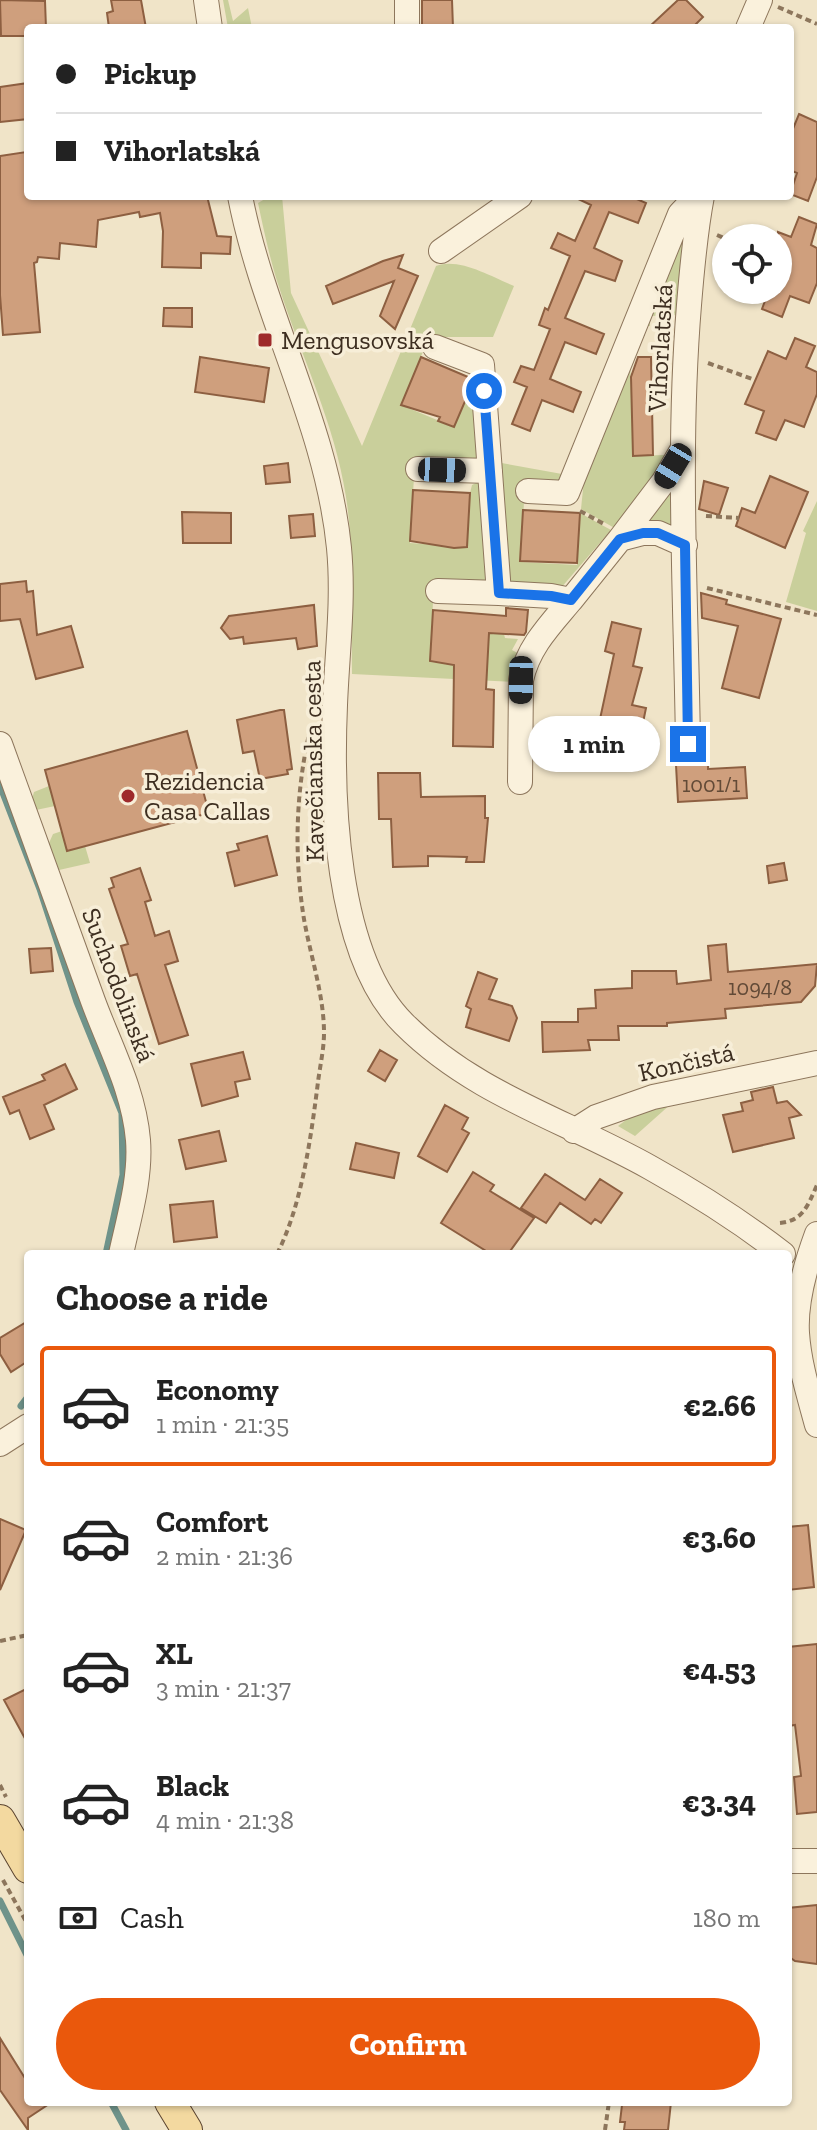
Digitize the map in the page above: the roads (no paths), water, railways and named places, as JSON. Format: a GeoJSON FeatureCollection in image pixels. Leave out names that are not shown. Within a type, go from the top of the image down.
{"type":"FeatureCollection","features":[{"type":"Feature","properties":{"kind":"main road"},"geometry":{"type":"LineString","coordinates":[[0,1820],[24,1861]]}},
{"type":"Feature","properties":{"kind":"main road"},"geometry":{"type":"LineString","coordinates":[[172,2106],[187,2130]]}},
{"type":"Feature","properties":{"kind":"street"},"geometry":{"type":"LineString","coordinates":[[206,0],[209,24]]}},
{"type":"Feature","properties":{"kind":"street"},"geometry":{"type":"LineString","coordinates":[[407,0],[407,24]]}},
{"type":"Feature","properties":{"kind":"street"},"geometry":{"type":"LineString","coordinates":[[751,24],[766,2]]}},
{"type":"Feature","properties":{"kind":"street","name":"Kavečianska cesta"},"geometry":{"type":"LineString","coordinates":[[241,200],[265,290],[310,417],[334,505],[340,553],[335,707],[339,833],[353,931],[371,980],[403,1023],[456,1067],[488,1088],[651,1168],[777,1250]]}},
{"type":"Feature","properties":{"kind":"street"},"geometry":{"type":"LineString","coordinates":[[441,251],[514,200]]}},
{"type":"Feature","properties":{"kind":"street","name":"Vihorlatská"},"geometry":{"type":"LineString","coordinates":[[528,491],[567,493],[680,214],[696,200]]}},
{"type":"Feature","properties":{"kind":"street","name":"Vihorlatská"},"geometry":{"type":"LineString","coordinates":[[688,744],[682,450],[685,355],[699,200]]}},
{"type":"Feature","properties":{"kind":"street"},"geometry":{"type":"LineString","coordinates":[[435,347],[482,365],[499,593]]}},
{"type":"Feature","properties":{"kind":"street"},"geometry":{"type":"LineString","coordinates":[[520,782],[523,669],[535,644],[571,600],[616,534],[664,481],[682,450]]}},
{"type":"Feature","properties":{"kind":"street"},"geometry":{"type":"LineString","coordinates":[[418,469],[490,471]]}},
{"type":"Feature","properties":{"kind":"street"},"geometry":{"type":"LineString","coordinates":[[616,534],[658,533],[685,545]]}},
{"type":"Feature","properties":{"kind":"street"},"geometry":{"type":"LineString","coordinates":[[438,591],[551,596],[571,600]]}},
{"type":"Feature","properties":{"kind":"street","name":"Suchodolinská"},"geometry":{"type":"LineString","coordinates":[[0,744],[127,1085],[136,1118],[137,1169],[122,1250]]}},
{"type":"Feature","properties":{"kind":"street","name":"Končistá"},"geometry":{"type":"LineString","coordinates":[[574,1131],[596,1117],[653,1097],[817,1063]]}},
{"type":"Feature","properties":{"kind":"street"},"geometry":{"type":"LineString","coordinates":[[817,1234],[803,1270],[792,1332],[817,1425]]}},
{"type":"Feature","properties":{"kind":"street"},"geometry":{"type":"LineString","coordinates":[[0,1444],[24,1429]]}},
{"type":"Feature","properties":{"kind":"street"},"geometry":{"type":"LineString","coordinates":[[792,1861],[817,1861]]}},
{"type":"Feature","properties":{"kind":"waterway"},"geometry":{"type":"LineString","coordinates":[[0,785],[40,889],[77,1002],[122,1113],[123,1175],[107,1250]]}},
{"type":"Feature","properties":{"kind":"waterway"},"geometry":{"type":"LineString","coordinates":[[21,1406],[24,1402]]}},
{"type":"Feature","properties":{"kind":"waterway"},"geometry":{"type":"LineString","coordinates":[[0,1901],[24,1949]]}},
{"type":"Feature","properties":{"kind":"waterway"},"geometry":{"type":"LineString","coordinates":[[113,2106],[126,2130]]}},
{"type":"Feature","properties":{"kind":"place","name":"Mengusovská"},"geometry":{"type":"Point","coordinates":[265,340]}},
{"type":"Feature","properties":{"kind":"place","name":"Rezidencia Casa Callas"},"geometry":{"type":"Point","coordinates":[128,796]}}]}
